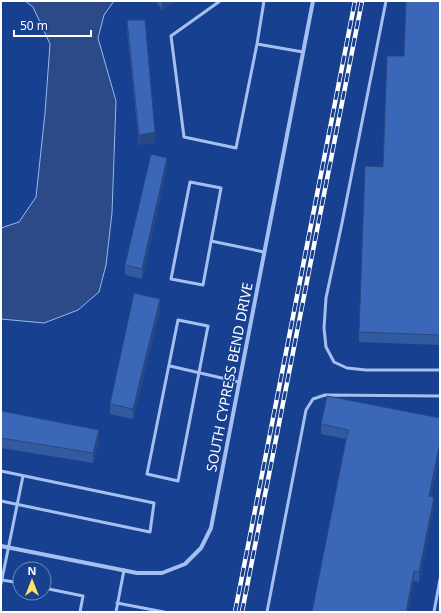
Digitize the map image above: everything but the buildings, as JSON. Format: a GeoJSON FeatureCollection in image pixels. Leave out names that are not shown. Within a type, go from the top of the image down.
{"type":"FeatureCollection","features":[{"type":"Feature","properties":{"kind":"street","name":"SOUTH CYPRESS BEND DRIVE"},"geometry":{"type":"LineString","coordinates":[[1,546],[8,549],[137,573],[162,573],[185,564],[202,548],[211,528],[313,1]]}},
{"type":"Feature","properties":{"kind":"lane"},"geometry":{"type":"LineString","coordinates":[[220,1],[171,36],[184,137],[236,148],[264,1]]}},
{"type":"Feature","properties":{"kind":"lane"},"geometry":{"type":"LineString","coordinates":[[386,1],[326,298],[324,328],[326,348],[334,362],[347,368],[366,370],[440,370]]}},
{"type":"Feature","properties":{"kind":"lane"},"geometry":{"type":"LineString","coordinates":[[257,44],[303,52]]}},
{"type":"Feature","properties":{"kind":"lane"},"geometry":{"type":"LineString","coordinates":[[190,182],[221,188],[211,241],[203,285],[171,279],[190,182]]}},
{"type":"Feature","properties":{"kind":"lane"},"geometry":{"type":"LineString","coordinates":[[211,241],[264,252]]}},
{"type":"Feature","properties":{"kind":"lane"},"geometry":{"type":"LineString","coordinates":[[178,320],[208,326],[199,373],[178,481],[147,474],[170,366],[178,320]]}},
{"type":"Feature","properties":{"kind":"lane"},"geometry":{"type":"LineString","coordinates":[[170,366],[239,382]]}},
{"type":"Feature","properties":{"kind":"lane"},"geometry":{"type":"LineString","coordinates":[[267,612],[306,410],[313,399],[325,395],[440,396]]}},
{"type":"Feature","properties":{"kind":"lane"},"geometry":{"type":"LineString","coordinates":[[1,471],[154,503],[150,532],[1,501]]}},
{"type":"Feature","properties":{"kind":"lane"},"geometry":{"type":"LineString","coordinates":[[1,584],[23,476]]}},
{"type":"Feature","properties":{"kind":"lane"},"geometry":{"type":"LineString","coordinates":[[116,612],[124,570]]}},
{"type":"Feature","properties":{"kind":"lane"},"geometry":{"type":"LineString","coordinates":[[434,612],[440,579]]}},
{"type":"Feature","properties":{"kind":"lane"},"geometry":{"type":"LineString","coordinates":[[2,580],[12,582]]}},
{"type":"Feature","properties":{"kind":"lane"},"geometry":{"type":"LineString","coordinates":[[52,590],[83,596],[80,612]]}},
{"type":"Feature","properties":{"kind":"lane"},"geometry":{"type":"LineString","coordinates":[[117,603],[164,612]]}},
{"type":"Feature","properties":{"kind":"water"},"geometry":{"type":"Polygon","coordinates":[[[25,1],[114,1],[104,15],[98,38],[116,101],[112,213],[106,265],[99,292],[78,310],[44,323],[1,319],[1,228],[19,222],[36,197],[45,113],[50,44],[33,7],[25,1]]]}},
{"type":"Feature","properties":{"kind":"railway"},"geometry":{"type":"LineString","coordinates":[[235,612],[355,1]]}},
{"type":"Feature","properties":{"kind":"railway"},"geometry":{"type":"LineString","coordinates":[[242,612],[362,1]]}}]}
